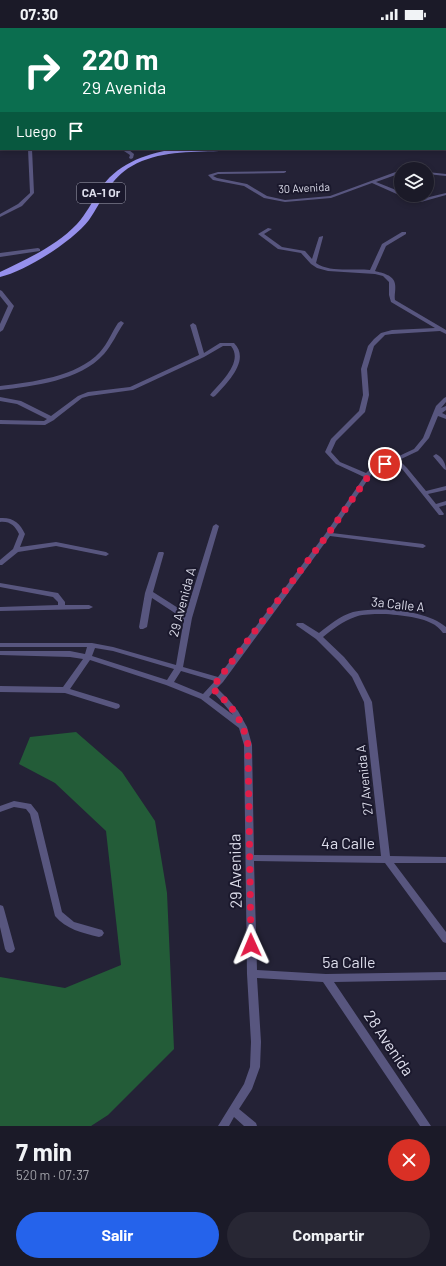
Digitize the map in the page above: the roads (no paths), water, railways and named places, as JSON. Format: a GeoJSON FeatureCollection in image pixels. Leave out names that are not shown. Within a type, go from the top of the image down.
{"type":"FeatureCollection","features":[{"type":"Feature","properties":{"kind":"highway","name":"CA-1 Or"},"geometry":{"type":"LineString","coordinates":[[0,269],[38,250],[69,227],[78,218],[106,176],[113,169],[131,158],[158,150]]}},
{"type":"Feature","properties":{"kind":"highway","name":"CA-1 Or"},"geometry":{"type":"LineString","coordinates":[[0,274],[42,253],[77,229],[114,176],[132,163],[165,152],[201,150]]}},
{"type":"Feature","properties":{"kind":"street"},"geometry":{"type":"LineString","coordinates":[[0,216],[20,205],[32,193],[30,150]]}},
{"type":"Feature","properties":{"kind":"street"},"geometry":{"type":"LineString","coordinates":[[125,150],[132,154],[131,158]]}},
{"type":"Feature","properties":{"kind":"street","name":"30 Avenida"},"geometry":{"type":"LineString","coordinates":[[284,172],[218,173],[210,175],[215,179],[245,185],[266,197],[284,201],[331,197],[394,174]]}},
{"type":"Feature","properties":{"kind":"street"},"geometry":{"type":"LineString","coordinates":[[434,174],[446,175]]}},
{"type":"Feature","properties":{"kind":"street"},"geometry":{"type":"LineString","coordinates":[[373,182],[394,191]]}},
{"type":"Feature","properties":{"kind":"street"},"geometry":{"type":"LineString","coordinates":[[434,197],[446,194]]}},
{"type":"Feature","properties":{"kind":"street"},"geometry":{"type":"LineString","coordinates":[[270,229],[260,234],[280,248],[303,252],[313,263],[322,269],[383,275],[391,280],[391,297],[393,301],[443,331]]}},
{"type":"Feature","properties":{"kind":"street"},"geometry":{"type":"LineString","coordinates":[[371,273],[384,245],[404,233]]}},
{"type":"Feature","properties":{"kind":"street"},"geometry":{"type":"LineString","coordinates":[[313,263],[321,237]]}},
{"type":"Feature","properties":{"kind":"street"},"geometry":{"type":"LineString","coordinates":[[1,256],[38,250]]}},
{"type":"Feature","properties":{"kind":"street"},"geometry":{"type":"LineString","coordinates":[[0,292],[11,306],[0,330]]}},
{"type":"Feature","properties":{"kind":"street"},"geometry":{"type":"LineString","coordinates":[[0,388],[34,384],[65,375],[88,365],[100,355],[121,323]]}},
{"type":"Feature","properties":{"kind":"street"},"geometry":{"type":"LineString","coordinates":[[192,325],[202,356]]}},
{"type":"Feature","properties":{"kind":"street"},"geometry":{"type":"LineString","coordinates":[[368,476],[338,464],[328,452],[332,440],[362,412],[366,395],[364,369],[371,346],[383,334],[392,332],[443,331]]}},
{"type":"Feature","properties":{"kind":"street"},"geometry":{"type":"LineString","coordinates":[[0,422],[17,421],[36,424],[45,423],[88,394],[131,389],[202,356],[219,345],[227,343],[235,347],[238,358],[231,374],[213,395]]}},
{"type":"Feature","properties":{"kind":"street"},"geometry":{"type":"LineString","coordinates":[[0,399],[19,402],[52,419]]}},
{"type":"Feature","properties":{"kind":"street"},"geometry":{"type":"LineString","coordinates":[[204,697],[220,680],[328,534],[368,476],[375,468],[411,454],[420,446],[441,404],[446,399]]}},
{"type":"Feature","properties":{"kind":"street"},"geometry":{"type":"LineString","coordinates":[[437,414],[446,408]]}},
{"type":"Feature","properties":{"kind":"street"},"geometry":{"type":"LineString","coordinates":[[437,414],[446,418]]}},
{"type":"Feature","properties":{"kind":"street"},"geometry":{"type":"LineString","coordinates":[[436,456],[446,468]]}},
{"type":"Feature","properties":{"kind":"street"},"geometry":{"type":"LineString","coordinates":[[396,461],[405,469],[441,514]]}},
{"type":"Feature","properties":{"kind":"street"},"geometry":{"type":"LineString","coordinates":[[424,493],[446,488]]}},
{"type":"Feature","properties":{"kind":"street"},"geometry":{"type":"LineString","coordinates":[[434,506],[446,504]]}},
{"type":"Feature","properties":{"kind":"street"},"geometry":{"type":"LineString","coordinates":[[0,520],[13,522],[19,527],[22,534],[16,550],[0,564]]}},
{"type":"Feature","properties":{"kind":"street","name":"29 Avenida A"},"geometry":{"type":"LineString","coordinates":[[169,683],[179,668],[188,618],[216,526]]}},
{"type":"Feature","properties":{"kind":"street"},"geometry":{"type":"LineString","coordinates":[[328,534],[423,546]]}},
{"type":"Feature","properties":{"kind":"street"},"geometry":{"type":"LineString","coordinates":[[16,550],[56,544],[106,554]]}},
{"type":"Feature","properties":{"kind":"street"},"geometry":{"type":"LineString","coordinates":[[143,627],[149,593],[161,553]]}},
{"type":"Feature","properties":{"kind":"street"},"geometry":{"type":"LineString","coordinates":[[0,585],[55,595],[61,602],[62,608]]}},
{"type":"Feature","properties":{"kind":"street"},"geometry":{"type":"LineString","coordinates":[[149,593],[188,618]]}},
{"type":"Feature","properties":{"kind":"street"},"geometry":{"type":"LineString","coordinates":[[0,609],[89,607]]}},
{"type":"Feature","properties":{"kind":"street","name":"3a Calle A"},"geometry":{"type":"LineString","coordinates":[[319,637],[336,623],[354,615],[369,612],[421,616],[433,620],[446,631]]}},
{"type":"Feature","properties":{"kind":"street","name":"27 Avenida A"},"geometry":{"type":"LineString","coordinates":[[300,625],[319,637],[342,659],[355,676],[368,702],[386,858],[446,939]]}},
{"type":"Feature","properties":{"kind":"street"},"geometry":{"type":"LineString","coordinates":[[0,645],[92,645],[112,649],[220,680]]}},
{"type":"Feature","properties":{"kind":"street"},"geometry":{"type":"LineString","coordinates":[[65,690],[88,657],[92,645]]}},
{"type":"Feature","properties":{"kind":"street"},"geometry":{"type":"LineString","coordinates":[[0,653],[70,654],[88,657],[169,683],[204,697],[244,728]]}},
{"type":"Feature","properties":{"kind":"street","name":"29 Avenida"},"geometry":{"type":"LineString","coordinates":[[212,688],[232,707],[244,728],[248,745],[252,974],[256,1042],[255,1067],[248,1086],[234,1111],[223,1126]]}},
{"type":"Feature","properties":{"kind":"street"},"geometry":{"type":"LineString","coordinates":[[0,689],[65,690],[116,706]]}},
{"type":"Feature","properties":{"kind":"street"},"geometry":{"type":"LineString","coordinates":[[0,809],[14,804],[28,806],[34,813],[58,913],[63,920],[73,926],[99,933]]}},
{"type":"Feature","properties":{"kind":"street","name":"4a Calle"},"geometry":{"type":"LineString","coordinates":[[250,858],[386,858],[446,860]]}},
{"type":"Feature","properties":{"kind":"street"},"geometry":{"type":"LineString","coordinates":[[0,909],[10,949]]}},
{"type":"Feature","properties":{"kind":"street","name":"5a Calle"},"geometry":{"type":"LineString","coordinates":[[252,974],[326,978],[446,976]]}},
{"type":"Feature","properties":{"kind":"street","name":"28 Avenida"},"geometry":{"type":"LineString","coordinates":[[326,978],[426,1126]]}},
{"type":"Feature","properties":{"kind":"street"},"geometry":{"type":"LineString","coordinates":[[234,1111],[252,1126]]}}]}
